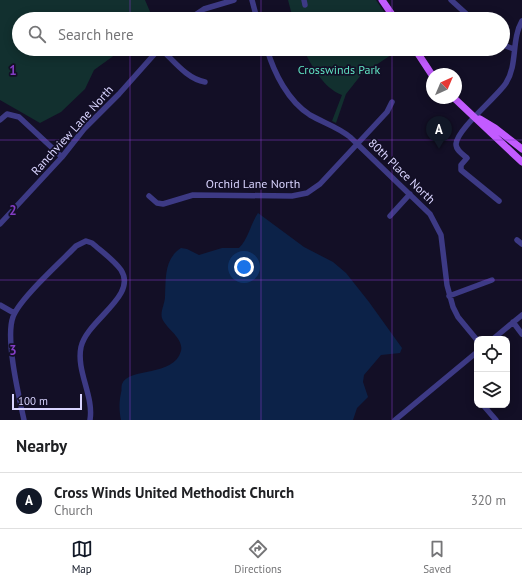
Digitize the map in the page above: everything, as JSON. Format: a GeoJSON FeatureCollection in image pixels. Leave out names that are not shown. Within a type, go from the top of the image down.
{"type":"FeatureCollection","features":[{"type":"Feature","properties":{"kind":"main road"},"geometry":{"type":"LineString","coordinates":[[382,0],[390,12]]}},
{"type":"Feature","properties":{"kind":"main road"},"geometry":{"type":"LineString","coordinates":[[419,56],[427,68]]}},
{"type":"Feature","properties":{"kind":"main road"},"geometry":{"type":"LineString","coordinates":[[461,104],[522,162]]}},
{"type":"Feature","properties":{"kind":"main road"},"geometry":{"type":"LineString","coordinates":[[476,117],[495,128],[522,149]]}},
{"type":"Feature","properties":{"kind":"main road"},"geometry":{"type":"LineString","coordinates":[[511,140],[522,141]]}},
{"type":"Feature","properties":{"kind":"street"},"geometry":{"type":"LineString","coordinates":[[201,12],[234,0]]}},
{"type":"Feature","properties":{"kind":"street"},"geometry":{"type":"LineString","coordinates":[[252,0],[255,12]]}},
{"type":"Feature","properties":{"kind":"street"},"geometry":{"type":"LineString","coordinates":[[451,0],[464,12]]}},
{"type":"Feature","properties":{"kind":"street"},"geometry":{"type":"LineString","coordinates":[[499,201],[460,168],[467,158],[457,148],[457,139],[506,83],[512,66],[518,29],[522,21]]}},
{"type":"Feature","properties":{"kind":"street"},"geometry":{"type":"LineString","coordinates":[[510,48],[514,49]]}},
{"type":"Feature","properties":{"kind":"street","name":"Ranchview Lane North"},"geometry":{"type":"LineString","coordinates":[[0,224],[62,158],[84,129],[154,56]]}},
{"type":"Feature","properties":{"kind":"street"},"geometry":{"type":"LineString","coordinates":[[168,56],[187,74],[199,81],[205,82]]}},
{"type":"Feature","properties":{"kind":"street","name":"80th Place North"},"geometry":{"type":"LineString","coordinates":[[270,56],[279,78],[294,102],[311,115],[341,130],[430,214],[441,235],[449,296],[458,317],[474,336]]}},
{"type":"Feature","properties":{"kind":"street","name":"Orchid Lane North"},"geometry":{"type":"LineString","coordinates":[[149,196],[157,203],[163,204],[193,195],[300,195],[307,193],[320,184],[387,112],[392,102]]}},
{"type":"Feature","properties":{"kind":"street"},"geometry":{"type":"LineString","coordinates":[[0,120],[7,114],[12,114],[19,117],[62,158]]}},
{"type":"Feature","properties":{"kind":"street"},"geometry":{"type":"LineString","coordinates":[[390,216],[410,194]]}},
{"type":"Feature","properties":{"kind":"street"},"geometry":{"type":"LineString","coordinates":[[517,240],[522,244]]}},
{"type":"Feature","properties":{"kind":"street"},"geometry":{"type":"LineString","coordinates":[[24,420],[10,340],[10,325],[14,313],[79,243],[86,241],[95,246],[120,270],[125,284],[122,294],[87,332],[81,348],[90,420]]}},
{"type":"Feature","properties":{"kind":"street"},"geometry":{"type":"LineString","coordinates":[[449,296],[492,280]]}},
{"type":"Feature","properties":{"kind":"street"},"geometry":{"type":"LineString","coordinates":[[0,305],[14,313]]}},
{"type":"Feature","properties":{"kind":"street"},"geometry":{"type":"LineString","coordinates":[[496,336],[522,315]]}},
{"type":"Feature","properties":{"kind":"street"},"geometry":{"type":"LineString","coordinates":[[512,322],[522,334]]}},
{"type":"Feature","properties":{"kind":"street"},"geometry":{"type":"LineString","coordinates":[[397,419],[474,355]]}},
{"type":"Feature","properties":{"kind":"street"},"geometry":{"type":"LineString","coordinates":[[486,408],[496,420]]}},
{"type":"Feature","properties":{"kind":"green space"},"geometry":{"type":"Polygon","coordinates":[[[0,0],[145,0],[150,12],[12,12],[12,56],[113,56],[94,70],[85,89],[61,112],[40,123],[0,100],[0,0]]]}},
{"type":"Feature","properties":{"kind":"green space"},"geometry":{"type":"Polygon","coordinates":[[[288,0],[376,0],[384,12],[291,12],[288,0]]]}},
{"type":"Feature","properties":{"kind":"green space","name":"Crosswinds Park"},"geometry":{"type":"Polygon","coordinates":[[[307,56],[390,56],[361,75],[346,94],[336,123],[332,121],[342,95],[329,87],[314,69],[307,56]]]}},
{"type":"Feature","properties":{"kind":"water"},"geometry":{"type":"Polygon","coordinates":[[[258,213],[304,247],[333,262],[346,273],[402,348],[400,353],[381,355],[364,375],[363,382],[368,397],[357,408],[353,420],[121,420],[121,391],[122,384],[126,379],[133,375],[170,365],[177,359],[181,351],[180,342],[162,318],[166,276],[171,258],[175,252],[181,248],[187,249],[199,255],[222,248],[239,248],[245,240],[258,213]]]}},
{"type":"Feature","properties":{"kind":"place","name":"Cross Winds United Methodist Church"},"geometry":{"type":"Point","coordinates":[439,149]}}]}
